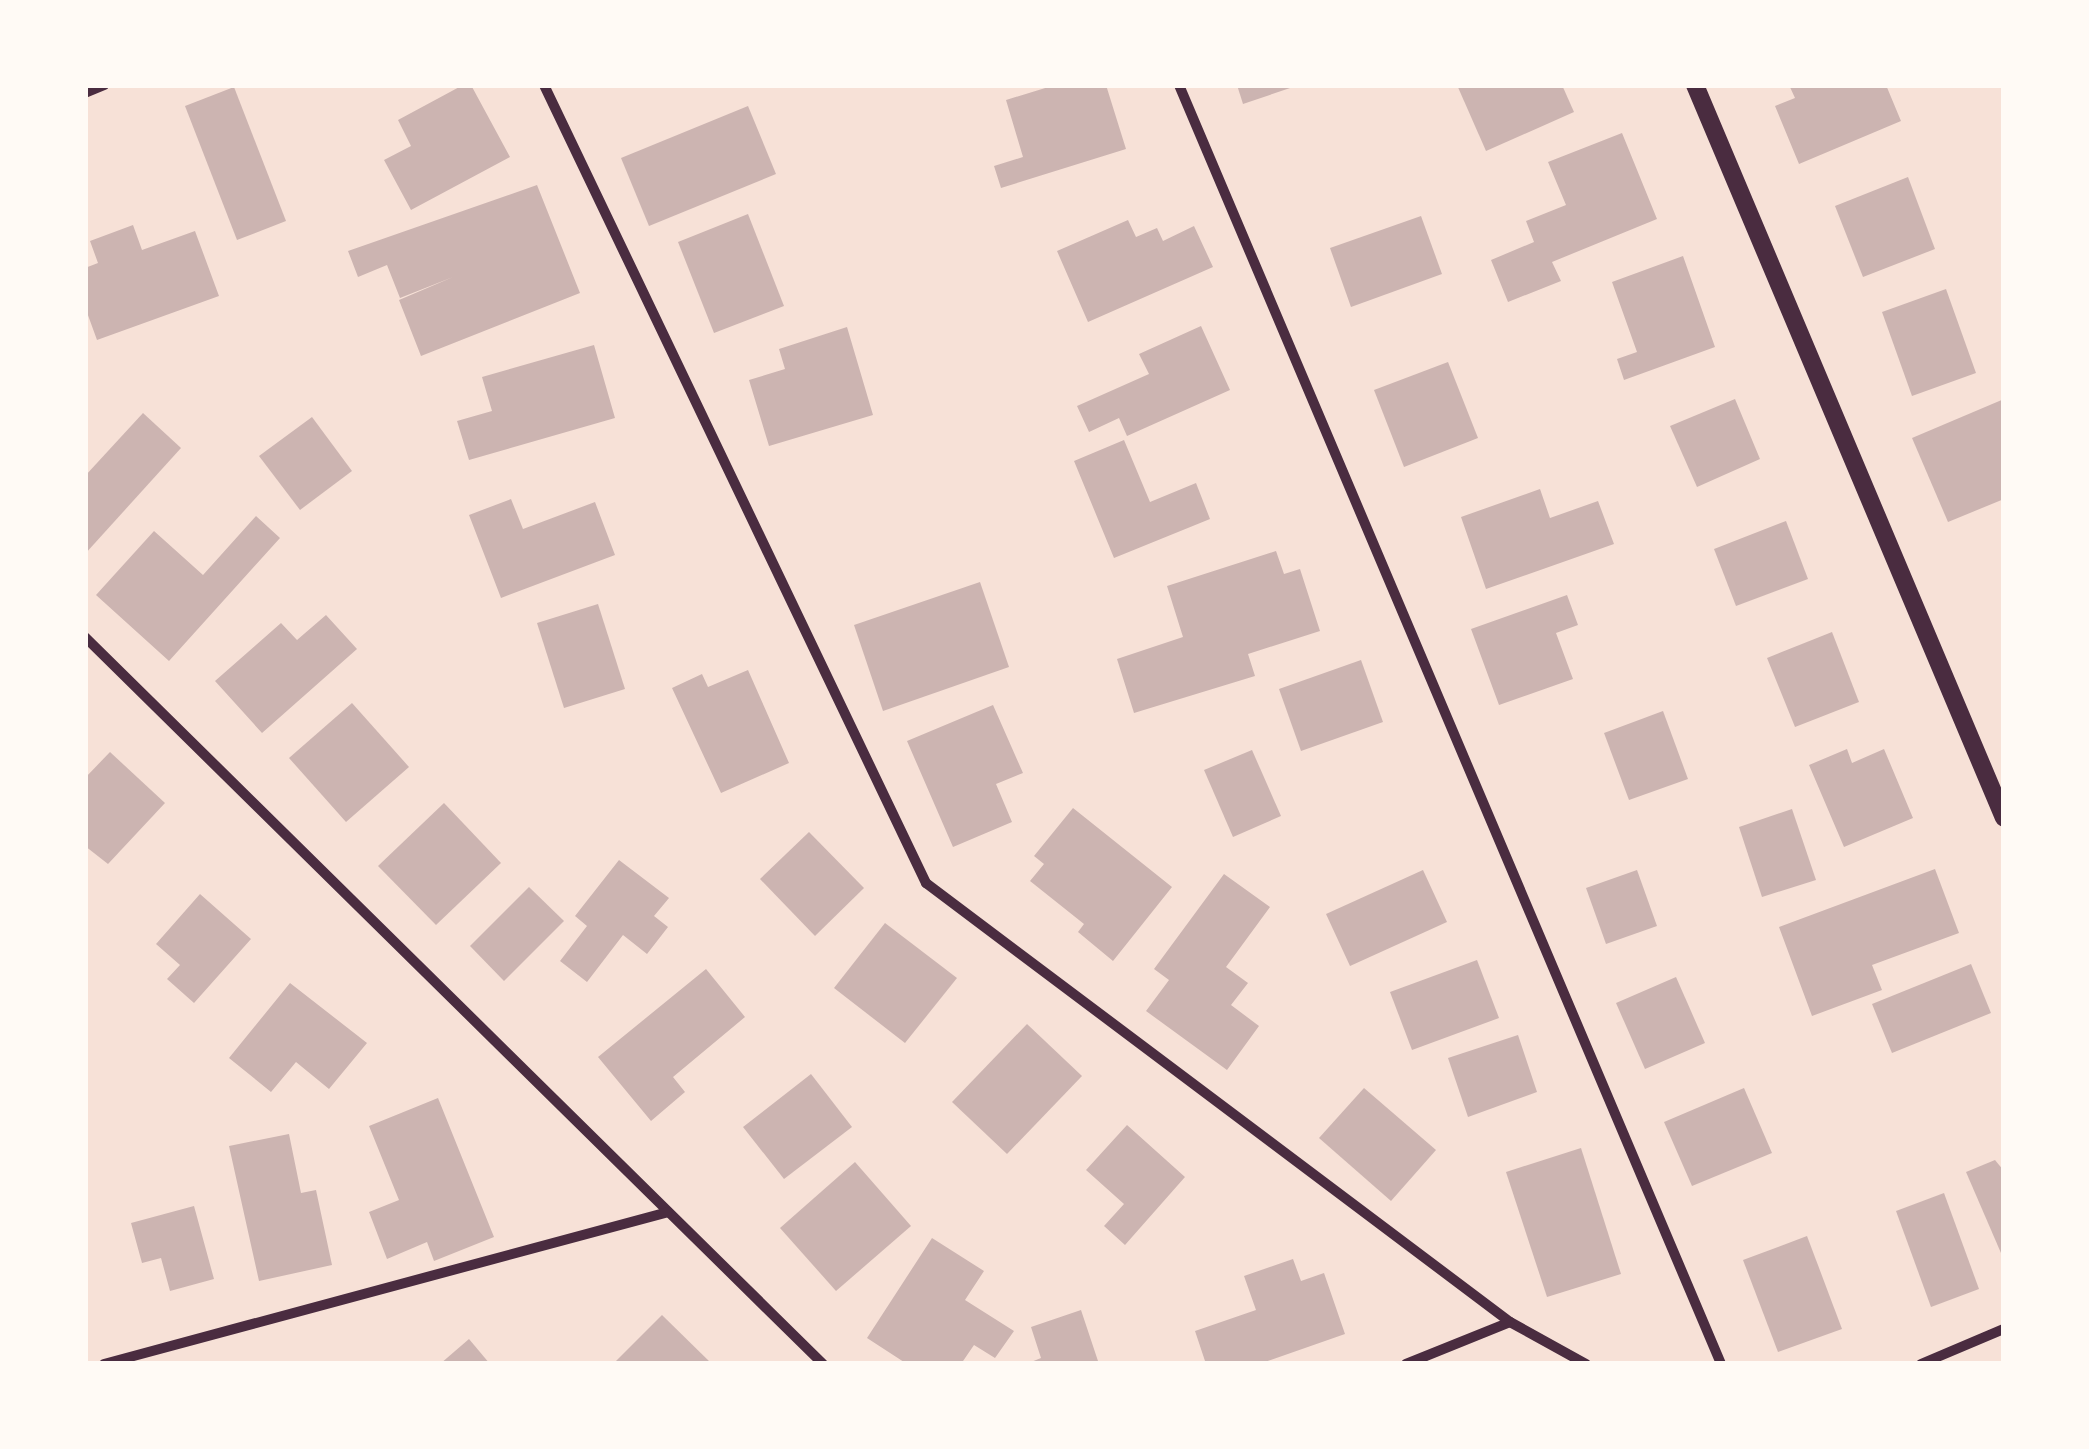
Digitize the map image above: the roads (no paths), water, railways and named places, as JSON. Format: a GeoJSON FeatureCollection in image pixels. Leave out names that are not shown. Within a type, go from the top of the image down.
{"type":"FeatureCollection","features":[{"type":"Feature","properties":{"kind":"street"},"geometry":{"type":"LineString","coordinates":[[85,93],[104,85]]}},
{"type":"Feature","properties":{"kind":"street"},"geometry":{"type":"LineString","coordinates":[[544,85],[926,884],[1510,1322],[1586,1364]]}},
{"type":"Feature","properties":{"kind":"street"},"geometry":{"type":"LineString","coordinates":[[1179,85],[1721,1364]]}},
{"type":"Feature","properties":{"kind":"street"},"geometry":{"type":"LineString","coordinates":[[1695,85],[2004,818]]}},
{"type":"Feature","properties":{"kind":"street"},"geometry":{"type":"LineString","coordinates":[[85,637],[823,1364]]}},
{"type":"Feature","properties":{"kind":"street"},"geometry":{"type":"LineString","coordinates":[[104,1364],[668,1212]]}},
{"type":"Feature","properties":{"kind":"street"},"geometry":{"type":"LineString","coordinates":[[1406,1364],[1510,1322]]}},
{"type":"Feature","properties":{"kind":"street"},"geometry":{"type":"LineString","coordinates":[[1921,1364],[2004,1330]]}}]}
